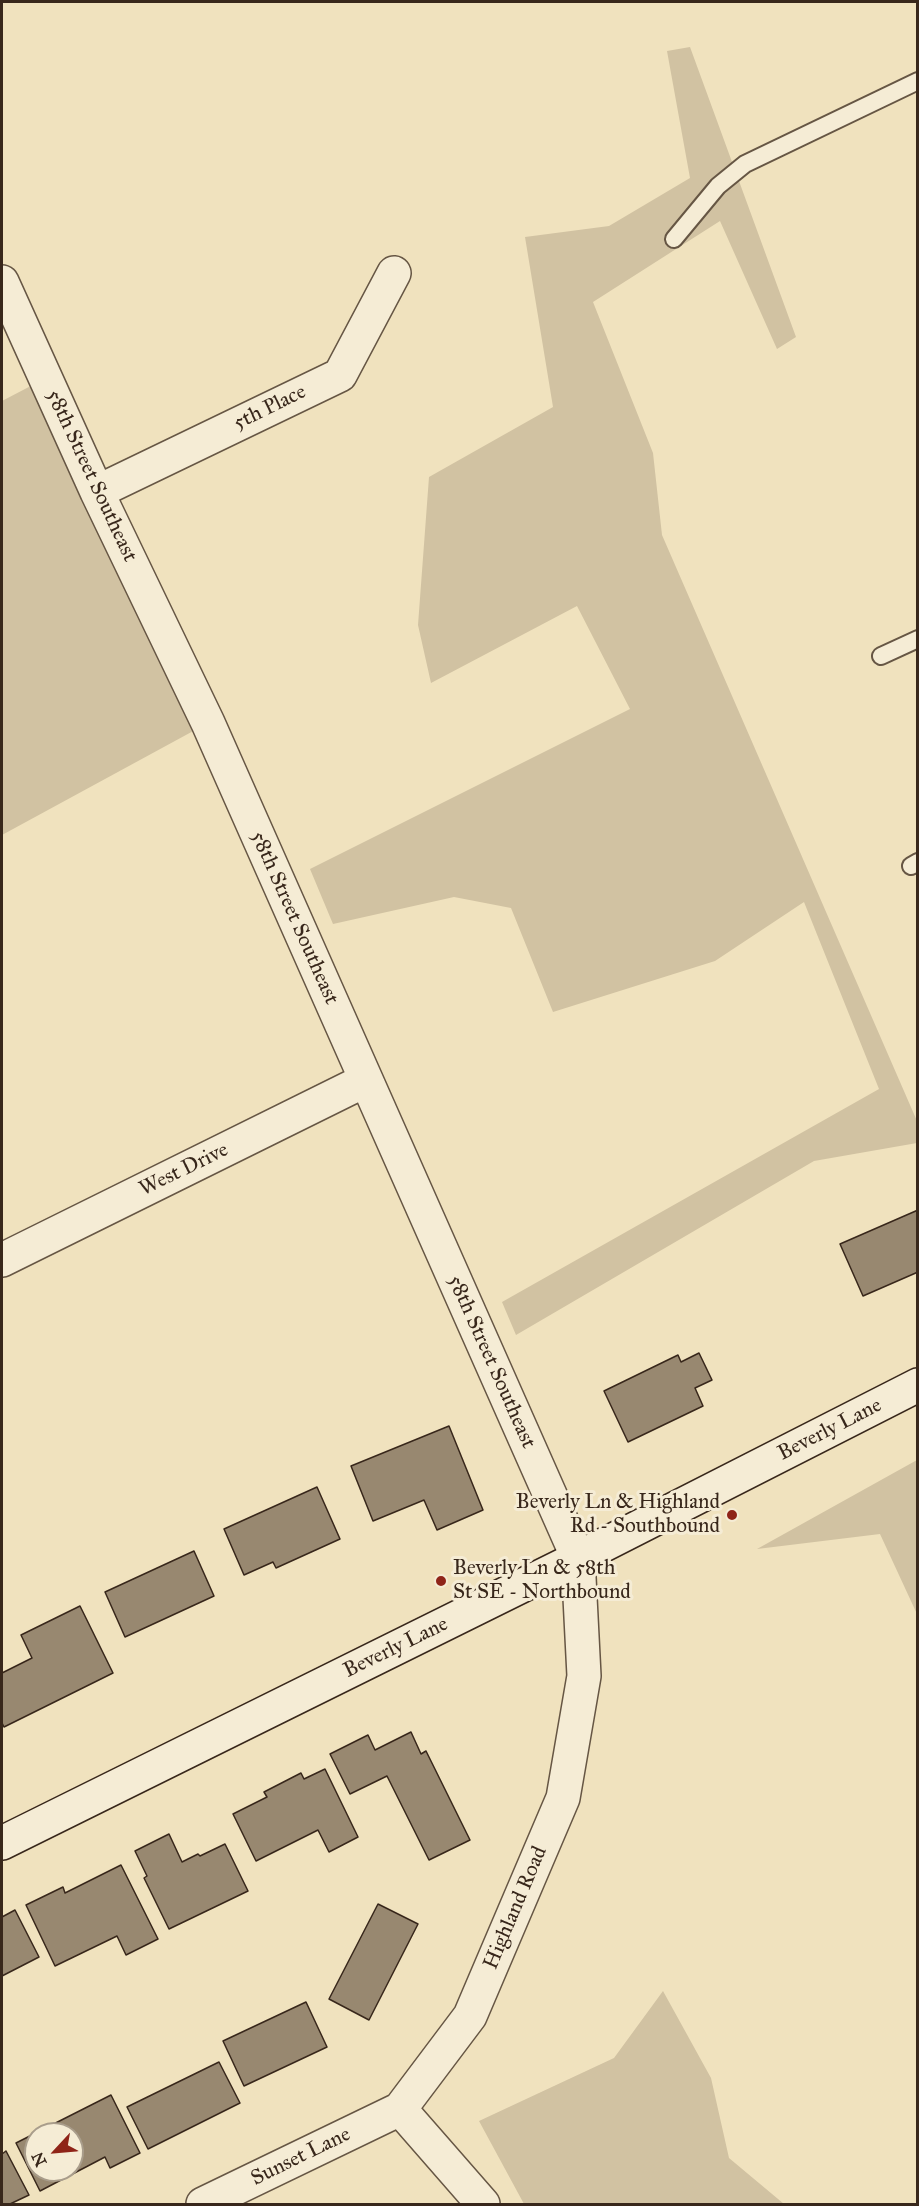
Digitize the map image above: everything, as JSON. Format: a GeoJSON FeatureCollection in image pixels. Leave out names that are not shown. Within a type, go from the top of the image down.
{"type":"FeatureCollection","features":[{"type":"Feature","properties":{"kind":"street","name":"5th Place"},"geometry":{"type":"LineString","coordinates":[[97,492],[340,375],[394,273]]}},
{"type":"Feature","properties":{"kind":"street","name":"58th Street Southeast"},"geometry":{"type":"LineString","coordinates":[[2,282],[97,492],[208,723],[578,1558]]}},
{"type":"Feature","properties":{"kind":"street","name":"West Drive"},"geometry":{"type":"LineString","coordinates":[[2,1260],[366,1080]]}},
{"type":"Feature","properties":{"kind":"street","name":"Beverly Lane"},"geometry":{"type":"LineString","coordinates":[[2,1843],[578,1558],[918,1385]]}},
{"type":"Feature","properties":{"kind":"street","name":"Highland Road"},"geometry":{"type":"LineString","coordinates":[[400,2109],[470,2016],[563,1798],[584,1676],[578,1558]]}},
{"type":"Feature","properties":{"kind":"street","name":"Sunset Lane"},"geometry":{"type":"LineString","coordinates":[[203,2205],[400,2109]]}},
{"type":"Feature","properties":{"kind":"street"},"geometry":{"type":"LineString","coordinates":[[400,2109],[483,2205]]}},
{"type":"Feature","properties":{"kind":"lane"},"geometry":{"type":"LineString","coordinates":[[674,239],[718,186],[745,164],[918,81]]}},
{"type":"Feature","properties":{"kind":"lane"},"geometry":{"type":"LineString","coordinates":[[881,656],[918,639]]}},
{"type":"Feature","properties":{"kind":"shaded area"},"geometry":{"type":"Polygon","coordinates":[[[690,47],[796,337],[777,349],[720,221],[593,302],[653,453],[662,535],[917,1121],[917,1143],[814,1161],[516,1335],[502,1302],[879,1089],[804,902],[715,961],[553,1012],[511,908],[454,897],[333,924],[310,869],[630,709],[577,606],[431,683],[418,625],[429,477],[553,407],[525,237],[609,226],[690,178],[667,51],[690,47]]]}},
{"type":"Feature","properties":{"kind":"shaded area"},"geometry":{"type":"Polygon","coordinates":[[[46,378],[208,723],[2,835],[2,401],[46,378]]]}},
{"type":"Feature","properties":{"kind":"shaded area"},"geometry":{"type":"Polygon","coordinates":[[[917,1460],[917,1614],[880,1534],[757,1549],[917,1460]]]}},
{"type":"Feature","properties":{"kind":"shaded area"},"geometry":{"type":"Polygon","coordinates":[[[663,1991],[711,2078],[729,2158],[784,2204],[524,2204],[479,2121],[614,2058],[663,1991]]]}},
{"type":"Feature","properties":{"kind":"building"},"geometry":{"type":"Polygon","coordinates":[[[918,1210],[918,1272],[863,1296],[840,1244],[918,1210]]]}},
{"type":"Feature","properties":{"kind":"building"},"geometry":{"type":"Polygon","coordinates":[[[699,1353],[712,1380],[695,1388],[703,1406],[628,1442],[604,1391],[678,1355],[681,1362],[699,1353]]]}},
{"type":"Feature","properties":{"kind":"building"},"geometry":{"type":"Polygon","coordinates":[[[449,1426],[483,1510],[437,1530],[424,1500],[373,1521],[351,1466],[449,1426]]]}},
{"type":"Feature","properties":{"kind":"building"},"geometry":{"type":"Polygon","coordinates":[[[317,1487],[340,1539],[276,1568],[273,1562],[244,1575],[224,1529],[317,1487]]]}},
{"type":"Feature","properties":{"kind":"building"},"geometry":{"type":"Polygon","coordinates":[[[194,1551],[214,1596],[125,1637],[105,1592],[194,1551]]]}},
{"type":"Feature","properties":{"kind":"building"},"geometry":{"type":"Polygon","coordinates":[[[80,1606],[113,1673],[4,1727],[2,1723],[2,1673],[32,1658],[21,1635],[80,1606]]]}},
{"type":"Feature","properties":{"kind":"building"},"geometry":{"type":"Polygon","coordinates":[[[411,1732],[421,1754],[426,1751],[470,1840],[429,1860],[387,1776],[350,1794],[330,1754],[368,1735],[375,1750],[411,1732]]]}},
{"type":"Feature","properties":{"kind":"building"},"geometry":{"type":"Polygon","coordinates":[[[325,1769],[358,1837],[329,1852],[318,1830],[256,1861],[233,1814],[267,1797],[264,1792],[301,1773],[304,1779],[325,1769]]]}},
{"type":"Feature","properties":{"kind":"building"},"geometry":{"type":"Polygon","coordinates":[[[169,1834],[182,1862],[225,1844],[248,1891],[169,1929],[144,1878],[147,1876],[135,1851],[169,1834]]]}},
{"type":"Feature","properties":{"kind":"building"},"geometry":{"type":"Polygon","coordinates":[[[121,1865],[158,1939],[126,1955],[117,1936],[55,1966],[26,1905],[63,1887],[65,1893],[121,1865]]]}},
{"type":"Feature","properties":{"kind":"building"},"geometry":{"type":"Polygon","coordinates":[[[378,1904],[418,1924],[369,2020],[329,1999],[378,1904]]]}},
{"type":"Feature","properties":{"kind":"building"},"geometry":{"type":"Polygon","coordinates":[[[15,1910],[39,1957],[2,1976],[2,1917],[15,1910]]]}},
{"type":"Feature","properties":{"kind":"building"},"geometry":{"type":"Polygon","coordinates":[[[306,2002],[327,2047],[244,2086],[223,2041],[306,2002]]]}},
{"type":"Feature","properties":{"kind":"building"},"geometry":{"type":"Polygon","coordinates":[[[219,2062],[240,2103],[148,2149],[127,2107],[219,2062]]]}},
{"type":"Feature","properties":{"kind":"building"},"geometry":{"type":"Polygon","coordinates":[[[111,2095],[140,2153],[110,2168],[105,2157],[84,2168],[84,2122],[58,2122],[111,2095]]]}},
{"type":"Feature","properties":{"kind":"building"},"geometry":{"type":"Polygon","coordinates":[[[24,2139],[24,2159],[16,2143],[24,2139]]]}},
{"type":"Feature","properties":{"kind":"building"},"geometry":{"type":"Polygon","coordinates":[[[6,2151],[29,2195],[10,2204],[2,2204],[2,2154],[6,2151]]]}},
{"type":"Feature","properties":{"kind":"building"},"geometry":{"type":"Polygon","coordinates":[[[36,2182],[57,2182],[40,2191],[36,2182]]]}},
{"type":"Feature","properties":{"kind":"place","name":"Beverly Ln & Highland Rd - Southbound"},"geometry":{"type":"Point","coordinates":[732,1515]}},
{"type":"Feature","properties":{"kind":"place","name":"Beverly Ln & 58th St SE - Northbound"},"geometry":{"type":"Point","coordinates":[441,1581]}}]}
